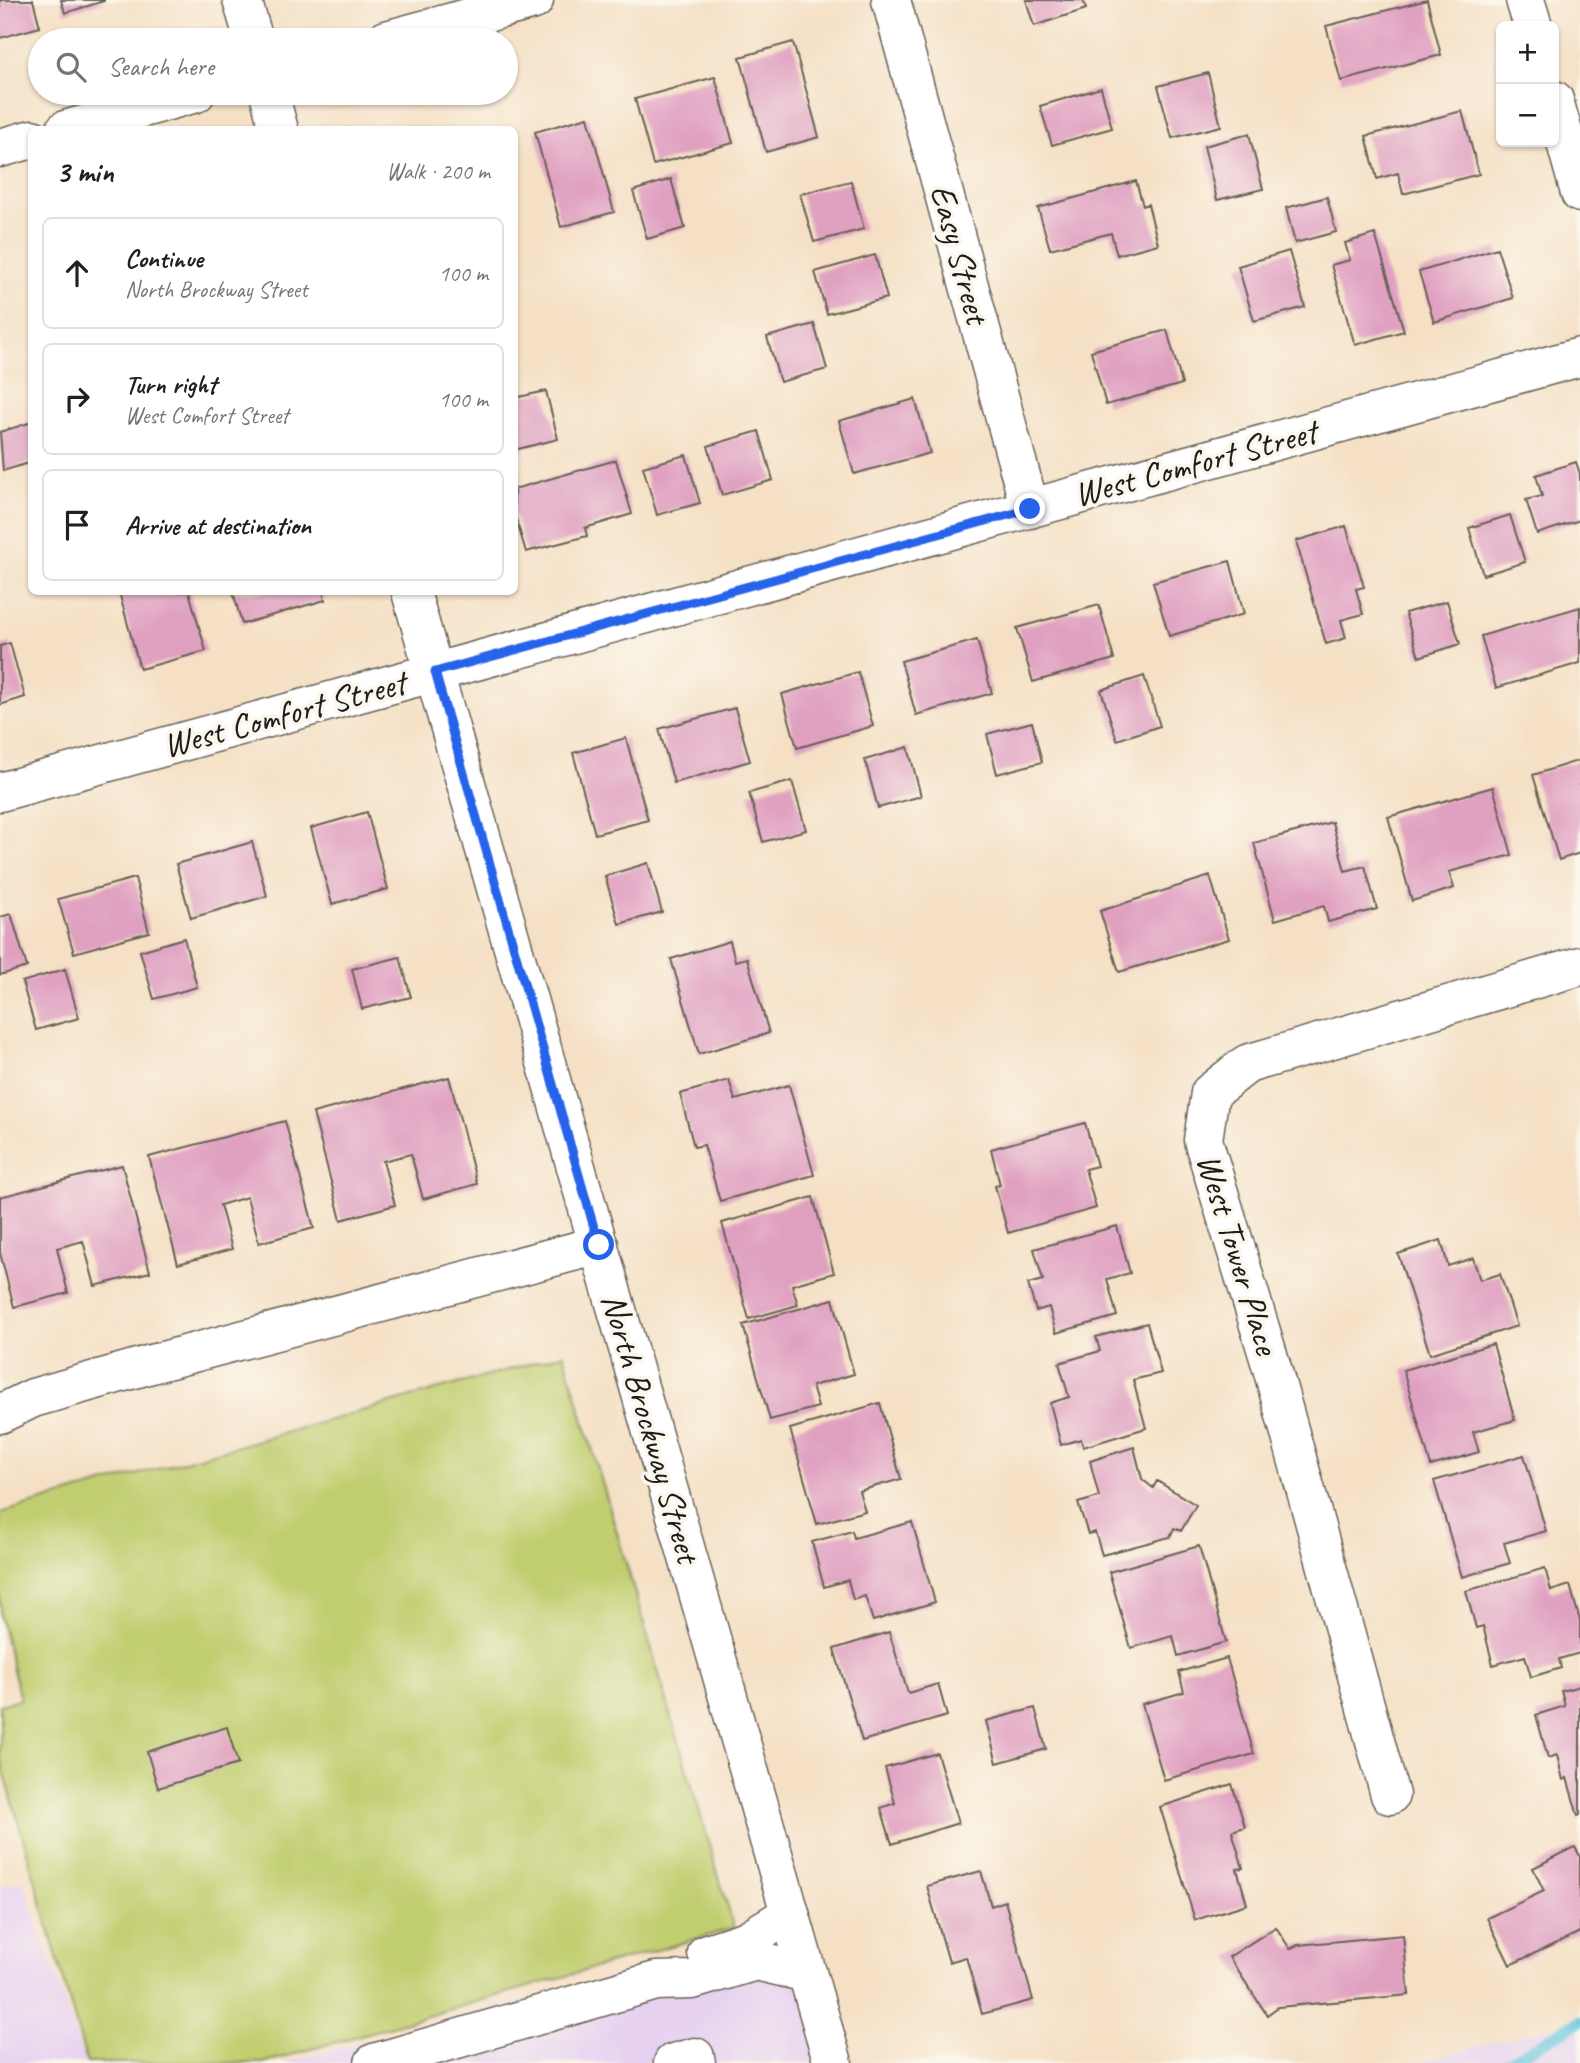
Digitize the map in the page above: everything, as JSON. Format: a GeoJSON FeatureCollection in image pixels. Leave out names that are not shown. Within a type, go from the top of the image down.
{"type":"FeatureCollection","features":[{"type":"Feature","properties":{"kind":"street"},"geometry":{"type":"LineString","coordinates":[[242,0],[250,28]]}},
{"type":"Feature","properties":{"kind":"street"},"geometry":{"type":"LineString","coordinates":[[430,28],[534,0]]}},
{"type":"Feature","properties":{"kind":"street","name":"Easy Street"},"geometry":{"type":"LineString","coordinates":[[891,0],[1030,509]]}},
{"type":"Feature","properties":{"kind":"street"},"geometry":{"type":"LineString","coordinates":[[1525,0],[1531,21]]}},
{"type":"Feature","properties":{"kind":"street"},"geometry":{"type":"LineString","coordinates":[[79,126],[153,105]]}},
{"type":"Feature","properties":{"kind":"street"},"geometry":{"type":"LineString","coordinates":[[272,105],[278,126]]}},
{"type":"Feature","properties":{"kind":"street"},"geometry":{"type":"LineString","coordinates":[[1559,118],[1580,193]]}},
{"type":"Feature","properties":{"kind":"street"},"geometry":{"type":"LineString","coordinates":[[0,148],[28,140]]}},
{"type":"Feature","properties":{"kind":"street","name":"West Comfort Street"},"geometry":{"type":"LineString","coordinates":[[0,792],[1580,358]]}},
{"type":"Feature","properties":{"kind":"street","name":"North Brockway Street"},"geometry":{"type":"LineString","coordinates":[[412,595],[833,2063]]}},
{"type":"Feature","properties":{"kind":"street","name":"West Tower Place"},"geometry":{"type":"LineString","coordinates":[[1390,1795],[1272,1368],[1203,1140],[1210,1093],[1247,1064],[1580,966]]}},
{"type":"Feature","properties":{"kind":"street"},"geometry":{"type":"LineString","coordinates":[[0,1414],[33,1398],[155,1363],[599,1245]]}},
{"type":"Feature","properties":{"kind":"street"},"geometry":{"type":"LineString","coordinates":[[656,1981],[685,1961],[747,1940],[790,1914]]}},
{"type":"Feature","properties":{"kind":"street"},"geometry":{"type":"LineString","coordinates":[[374,2063],[656,1981],[692,1980],[757,1961],[807,1973]]}},
{"type":"Feature","properties":{"kind":"street"},"geometry":{"type":"LineString","coordinates":[[673,2063],[695,2057],[696,2063]]}},
{"type":"Feature","properties":{"kind":"shaded area"},"geometry":{"type":"Polygon","coordinates":[[[23,1880],[85,2063],[0,2063],[0,1887],[23,1880]]]}},
{"type":"Feature","properties":{"kind":"shaded area"},"geometry":{"type":"Polygon","coordinates":[[[795,1930],[833,2063],[281,2063],[795,1930]]]}},
{"type":"Feature","properties":{"kind":"shaded area"},"geometry":{"type":"Polygon","coordinates":[[[1580,2020],[1580,2063],[1415,2063],[1580,2020]]]}},
{"type":"Feature","properties":{"kind":"green space"},"geometry":{"type":"Polygon","coordinates":[[[564,1354],[734,1928],[263,2063],[87,2063],[0,1757],[0,1705],[20,1699],[0,1616],[0,1513],[564,1354]]]}},
{"type":"Feature","properties":{"kind":"building"},"geometry":{"type":"Polygon","coordinates":[[[0,0],[33,0],[40,27],[28,28],[28,30],[0,38],[0,0]]]}},
{"type":"Feature","properties":{"kind":"building"},"geometry":{"type":"Polygon","coordinates":[[[61,0],[104,0],[104,1],[65,13],[61,0]]]}},
{"type":"Feature","properties":{"kind":"building"},"geometry":{"type":"Polygon","coordinates":[[[1026,0],[1083,0],[1086,9],[1034,26],[1026,0]]]}},
{"type":"Feature","properties":{"kind":"building"},"geometry":{"type":"Polygon","coordinates":[[[1427,0],[1441,55],[1341,81],[1326,26],[1427,0]]]}},
{"type":"Feature","properties":{"kind":"building"},"geometry":{"type":"Polygon","coordinates":[[[793,42],[819,137],[766,152],[740,57],[793,42]]]}},
{"type":"Feature","properties":{"kind":"building"},"geometry":{"type":"Polygon","coordinates":[[[1208,73],[1221,126],[1172,138],[1158,86],[1208,73]]]}},
{"type":"Feature","properties":{"kind":"building"},"geometry":{"type":"Polygon","coordinates":[[[715,77],[733,143],[653,165],[635,99],[715,77]]]}},
{"type":"Feature","properties":{"kind":"building"},"geometry":{"type":"Polygon","coordinates":[[[1101,88],[1112,128],[1052,145],[1040,106],[1101,88]]]}},
{"type":"Feature","properties":{"kind":"building"},"geometry":{"type":"Polygon","coordinates":[[[1462,111],[1479,174],[1403,194],[1398,173],[1377,179],[1366,136],[1462,111]]]}},
{"type":"Feature","properties":{"kind":"building"},"geometry":{"type":"Polygon","coordinates":[[[588,117],[614,212],[561,227],[535,132],[588,117]]]}},
{"type":"Feature","properties":{"kind":"building"},"geometry":{"type":"Polygon","coordinates":[[[1249,134],[1263,189],[1217,200],[1204,146],[1249,134]]]}},
{"type":"Feature","properties":{"kind":"building"},"geometry":{"type":"Polygon","coordinates":[[[671,179],[685,228],[647,239],[633,191],[671,179]]]}},
{"type":"Feature","properties":{"kind":"building"},"geometry":{"type":"Polygon","coordinates":[[[851,181],[864,229],[814,242],[800,194],[851,181]]]}},
{"type":"Feature","properties":{"kind":"building"},"geometry":{"type":"Polygon","coordinates":[[[1136,181],[1143,206],[1148,204],[1158,244],[1117,255],[1111,233],[1050,249],[1038,208],[1136,181]]]}},
{"type":"Feature","properties":{"kind":"building"},"geometry":{"type":"Polygon","coordinates":[[[1327,197],[1336,232],[1295,243],[1286,208],[1327,197]]]}},
{"type":"Feature","properties":{"kind":"building"},"geometry":{"type":"Polygon","coordinates":[[[1375,234],[1404,331],[1355,345],[1331,265],[1350,260],[1345,243],[1375,234]]]}},
{"type":"Feature","properties":{"kind":"building"},"geometry":{"type":"Polygon","coordinates":[[[1497,248],[1513,298],[1434,322],[1419,272],[1497,248]]]}},
{"type":"Feature","properties":{"kind":"building"},"geometry":{"type":"Polygon","coordinates":[[[1289,251],[1305,307],[1254,321],[1238,266],[1289,251]]]}},
{"type":"Feature","properties":{"kind":"building"},"geometry":{"type":"Polygon","coordinates":[[[875,255],[887,298],[827,314],[815,272],[875,255]]]}},
{"type":"Feature","properties":{"kind":"building"},"geometry":{"type":"Polygon","coordinates":[[[814,324],[827,369],[780,382],[767,337],[814,324]]]}},
{"type":"Feature","properties":{"kind":"building"},"geometry":{"type":"Polygon","coordinates":[[[1167,330],[1182,384],[1106,405],[1091,351],[1167,330]]]}},
{"type":"Feature","properties":{"kind":"building"},"geometry":{"type":"Polygon","coordinates":[[[546,391],[558,439],[518,449],[518,397],[546,391]]]}},
{"type":"Feature","properties":{"kind":"building"},"geometry":{"type":"Polygon","coordinates":[[[915,399],[930,453],[854,474],[839,421],[915,399]]]}},
{"type":"Feature","properties":{"kind":"building"},"geometry":{"type":"Polygon","coordinates":[[[28,423],[28,463],[3,471],[0,432],[28,423]]]}},
{"type":"Feature","properties":{"kind":"building"},"geometry":{"type":"Polygon","coordinates":[[[759,431],[773,480],[722,495],[708,446],[759,431]]]}},
{"type":"Feature","properties":{"kind":"building"},"geometry":{"type":"Polygon","coordinates":[[[686,455],[700,503],[657,515],[643,467],[686,455]]]}},
{"type":"Feature","properties":{"kind":"building"},"geometry":{"type":"Polygon","coordinates":[[[616,460],[632,514],[585,528],[587,536],[526,552],[518,525],[518,488],[616,460]]]}},
{"type":"Feature","properties":{"kind":"building"},"geometry":{"type":"Polygon","coordinates":[[[1576,462],[1580,474],[1580,520],[1537,534],[1526,500],[1542,496],[1536,475],[1576,462]]]}},
{"type":"Feature","properties":{"kind":"building"},"geometry":{"type":"Polygon","coordinates":[[[1510,515],[1525,562],[1483,575],[1469,528],[1510,515]]]}},
{"type":"Feature","properties":{"kind":"building"},"geometry":{"type":"Polygon","coordinates":[[[1346,526],[1364,587],[1356,589],[1363,614],[1341,620],[1346,638],[1326,644],[1296,541],[1346,526]]]}},
{"type":"Feature","properties":{"kind":"building"},"geometry":{"type":"Polygon","coordinates":[[[1230,561],[1244,614],[1169,636],[1153,582],[1230,561]]]}},
{"type":"Feature","properties":{"kind":"building"},"geometry":{"type":"Polygon","coordinates":[[[120,595],[190,595],[206,651],[140,669],[120,595]]]}},
{"type":"Feature","properties":{"kind":"building"},"geometry":{"type":"Polygon","coordinates":[[[234,595],[324,595],[325,600],[242,624],[234,595]]]}},
{"type":"Feature","properties":{"kind":"building"},"geometry":{"type":"Polygon","coordinates":[[[1447,601],[1460,644],[1419,657],[1405,613],[1447,601]]]}},
{"type":"Feature","properties":{"kind":"building"},"geometry":{"type":"Polygon","coordinates":[[[1099,605],[1114,659],[1033,682],[1017,628],[1099,605]]]}},
{"type":"Feature","properties":{"kind":"building"},"geometry":{"type":"Polygon","coordinates":[[[1580,607],[1580,663],[1496,688],[1481,636],[1580,607]]]}},
{"type":"Feature","properties":{"kind":"building"},"geometry":{"type":"Polygon","coordinates":[[[977,640],[992,693],[916,715],[901,661],[977,640]]]}},
{"type":"Feature","properties":{"kind":"building"},"geometry":{"type":"Polygon","coordinates":[[[10,643],[25,697],[0,705],[0,646],[10,643]]]}},
{"type":"Feature","properties":{"kind":"building"},"geometry":{"type":"Polygon","coordinates":[[[858,672],[873,726],[797,748],[782,694],[858,672]]]}},
{"type":"Feature","properties":{"kind":"building"},"geometry":{"type":"Polygon","coordinates":[[[1144,676],[1160,726],[1117,740],[1101,690],[1144,676]]]}},
{"type":"Feature","properties":{"kind":"building"},"geometry":{"type":"Polygon","coordinates":[[[735,708],[750,761],[674,783],[659,729],[735,708]]]}},
{"type":"Feature","properties":{"kind":"building"},"geometry":{"type":"Polygon","coordinates":[[[1032,722],[1042,762],[997,774],[987,734],[1032,722]]]}},
{"type":"Feature","properties":{"kind":"building"},"geometry":{"type":"Polygon","coordinates":[[[626,738],[648,820],[595,834],[573,753],[626,738]]]}},
{"type":"Feature","properties":{"kind":"building"},"geometry":{"type":"Polygon","coordinates":[[[908,747],[921,796],[878,808],[865,760],[908,747]]]}},
{"type":"Feature","properties":{"kind":"building"},"geometry":{"type":"Polygon","coordinates":[[[1580,760],[1580,853],[1559,860],[1533,775],[1580,760]]]}},
{"type":"Feature","properties":{"kind":"building"},"geometry":{"type":"Polygon","coordinates":[[[792,781],[806,830],[763,842],[749,793],[792,781]]]}},
{"type":"Feature","properties":{"kind":"building"},"geometry":{"type":"Polygon","coordinates":[[[1493,787],[1512,855],[1449,872],[1454,888],[1412,901],[1388,817],[1493,787]]]}},
{"type":"Feature","properties":{"kind":"building"},"geometry":{"type":"Polygon","coordinates":[[[367,812],[388,889],[332,904],[311,828],[367,812]]]}},
{"type":"Feature","properties":{"kind":"building"},"geometry":{"type":"Polygon","coordinates":[[[1332,822],[1345,871],[1365,866],[1377,909],[1328,922],[1324,906],[1275,920],[1254,843],[1332,822]]]}},
{"type":"Feature","properties":{"kind":"building"},"geometry":{"type":"Polygon","coordinates":[[[252,842],[267,896],[191,918],[176,864],[252,842]]]}},
{"type":"Feature","properties":{"kind":"building"},"geometry":{"type":"Polygon","coordinates":[[[648,863],[662,912],[619,924],[605,876],[648,863]]]}},
{"type":"Feature","properties":{"kind":"building"},"geometry":{"type":"Polygon","coordinates":[[[1210,876],[1229,939],[1119,972],[1100,911],[1210,876]]]}},
{"type":"Feature","properties":{"kind":"building"},"geometry":{"type":"Polygon","coordinates":[[[135,878],[149,932],[74,953],[58,899],[135,878]]]}},
{"type":"Feature","properties":{"kind":"building"},"geometry":{"type":"Polygon","coordinates":[[[11,914],[27,967],[0,975],[0,917],[11,914]]]}},
{"type":"Feature","properties":{"kind":"building"},"geometry":{"type":"Polygon","coordinates":[[[184,938],[197,987],[154,999],[140,951],[184,938]]]}},
{"type":"Feature","properties":{"kind":"building"},"geometry":{"type":"Polygon","coordinates":[[[730,941],[735,961],[747,958],[769,1033],[699,1054],[671,959],[730,941]]]}},
{"type":"Feature","properties":{"kind":"building"},"geometry":{"type":"Polygon","coordinates":[[[400,957],[411,997],[362,1009],[352,969],[400,957]]]}},
{"type":"Feature","properties":{"kind":"building"},"geometry":{"type":"Polygon","coordinates":[[[65,969],[79,1018],[36,1030],[22,982],[65,969]]]}},
{"type":"Feature","properties":{"kind":"building"},"geometry":{"type":"Polygon","coordinates":[[[449,1077],[477,1184],[423,1199],[411,1154],[383,1161],[395,1205],[341,1220],[313,1113],[449,1077]]]}},
{"type":"Feature","properties":{"kind":"building"},"geometry":{"type":"Polygon","coordinates":[[[729,1080],[735,1100],[789,1085],[814,1175],[720,1201],[704,1145],[694,1147],[680,1094],[729,1080]]]}},
{"type":"Feature","properties":{"kind":"building"},"geometry":{"type":"Polygon","coordinates":[[[285,1121],[314,1228],[259,1243],[247,1197],[220,1205],[232,1249],[178,1264],[149,1157],[285,1121]]]}},
{"type":"Feature","properties":{"kind":"building"},"geometry":{"type":"Polygon","coordinates":[[[1085,1123],[1097,1166],[1085,1169],[1096,1208],[1008,1233],[995,1186],[1000,1185],[991,1149],[1085,1123]]]}},
{"type":"Feature","properties":{"kind":"building"},"geometry":{"type":"Polygon","coordinates":[[[122,1165],[150,1272],[95,1286],[83,1241],[57,1248],[68,1293],[14,1307],[0,1253],[0,1197],[122,1165]]]}},
{"type":"Feature","properties":{"kind":"building"},"geometry":{"type":"Polygon","coordinates":[[[813,1197],[834,1273],[792,1285],[798,1305],[749,1319],[722,1223],[813,1197]]]}},
{"type":"Feature","properties":{"kind":"building"},"geometry":{"type":"Polygon","coordinates":[[[1117,1226],[1130,1273],[1107,1279],[1117,1316],[1056,1333],[1049,1307],[1036,1311],[1028,1284],[1043,1280],[1034,1249],[1117,1226]]]}},
{"type":"Feature","properties":{"kind":"building"},"geometry":{"type":"Polygon","coordinates":[[[1441,1240],[1448,1266],[1473,1258],[1480,1280],[1500,1274],[1517,1326],[1430,1354],[1398,1254],[1441,1240]]]}},
{"type":"Feature","properties":{"kind":"building"},"geometry":{"type":"Polygon","coordinates":[[[833,1299],[854,1374],[812,1386],[818,1407],[770,1420],[743,1325],[833,1299]]]}},
{"type":"Feature","properties":{"kind":"building"},"geometry":{"type":"Polygon","coordinates":[[[1147,1323],[1161,1373],[1133,1380],[1146,1428],[1083,1447],[1081,1439],[1061,1445],[1050,1403],[1069,1397],[1059,1363],[1100,1351],[1096,1337],[1147,1323]]]}},
{"type":"Feature","properties":{"kind":"building"},"geometry":{"type":"Polygon","coordinates":[[[1493,1344],[1515,1420],[1473,1432],[1479,1452],[1431,1466],[1403,1370],[1493,1344]]]}},
{"type":"Feature","properties":{"kind":"building"},"geometry":{"type":"Polygon","coordinates":[[[880,1403],[901,1479],[859,1491],[865,1511],[817,1524],[790,1429],[880,1403]]]}},
{"type":"Feature","properties":{"kind":"building"},"geometry":{"type":"Polygon","coordinates":[[[1134,1447],[1142,1479],[1153,1488],[1157,1481],[1196,1505],[1181,1531],[1174,1528],[1170,1537],[1102,1555],[1095,1532],[1088,1534],[1078,1503],[1099,1497],[1090,1461],[1134,1447]]]}},
{"type":"Feature","properties":{"kind":"building"},"geometry":{"type":"Polygon","coordinates":[[[1524,1455],[1546,1531],[1504,1543],[1510,1563],[1462,1577],[1434,1481],[1524,1455]]]}},
{"type":"Feature","properties":{"kind":"building"},"geometry":{"type":"Polygon","coordinates":[[[912,1522],[935,1602],[873,1621],[865,1596],[853,1600],[848,1580],[824,1587],[812,1542],[852,1531],[854,1538],[912,1522]]]}},
{"type":"Feature","properties":{"kind":"building"},"geometry":{"type":"Polygon","coordinates":[[[1199,1546],[1226,1642],[1178,1656],[1173,1636],[1131,1648],[1109,1572],[1199,1546]]]}},
{"type":"Feature","properties":{"kind":"building"},"geometry":{"type":"Polygon","coordinates":[[[1545,1568],[1551,1591],[1570,1585],[1580,1621],[1580,1653],[1559,1659],[1561,1668],[1531,1677],[1525,1656],[1493,1665],[1483,1626],[1476,1628],[1466,1591],[1545,1568]]]}},
{"type":"Feature","properties":{"kind":"building"},"geometry":{"type":"Polygon","coordinates":[[[889,1632],[908,1693],[938,1684],[947,1716],[862,1741],[834,1649],[889,1632]]]}},
{"type":"Feature","properties":{"kind":"building"},"geometry":{"type":"Polygon","coordinates":[[[1227,1658],[1254,1754],[1164,1780],[1142,1704],[1184,1692],[1179,1672],[1227,1658]]]}},
{"type":"Feature","properties":{"kind":"building"},"geometry":{"type":"Polygon","coordinates":[[[1580,1686],[1578,1816],[1567,1778],[1563,1780],[1557,1755],[1548,1758],[1536,1715],[1565,1706],[1561,1691],[1580,1686]]]}},
{"type":"Feature","properties":{"kind":"building"},"geometry":{"type":"Polygon","coordinates":[[[1035,1708],[1046,1749],[997,1763],[986,1721],[1035,1708]]]}},
{"type":"Feature","properties":{"kind":"building"},"geometry":{"type":"Polygon","coordinates":[[[227,1727],[238,1764],[158,1788],[147,1752],[227,1727]]]}},
{"type":"Feature","properties":{"kind":"building"},"geometry":{"type":"Polygon","coordinates":[[[937,1753],[958,1823],[892,1844],[881,1808],[895,1803],[885,1768],[937,1753]]]}},
{"type":"Feature","properties":{"kind":"building"},"geometry":{"type":"Polygon","coordinates":[[[1232,1784],[1245,1827],[1232,1831],[1243,1868],[1237,1869],[1247,1904],[1195,1920],[1160,1807],[1232,1784]]]}},
{"type":"Feature","properties":{"kind":"building"},"geometry":{"type":"Polygon","coordinates":[[[1575,1847],[1580,1856],[1580,1932],[1510,1965],[1487,1918],[1544,1891],[1533,1868],[1575,1847]]]}},
{"type":"Feature","properties":{"kind":"building"},"geometry":{"type":"Polygon","coordinates":[[[981,1871],[991,1906],[1005,1901],[1033,2000],[982,2014],[966,1957],[949,1962],[927,1886],[981,1871]]]}},
{"type":"Feature","properties":{"kind":"building"},"geometry":{"type":"Polygon","coordinates":[[[1276,1927],[1290,1949],[1298,1945],[1403,1935],[1409,1995],[1278,2007],[1267,2015],[1229,1957],[1276,1927]]]}},
{"type":"Feature","properties":{"kind":"waterway"},"geometry":{"type":"LineString","coordinates":[[1507,2063],[1580,2021]]}},
{"type":"Feature","properties":{"kind":"route"},"geometry":{"type":"LineString","coordinates":[[599,1245],[435,672],[1030,509]]}}]}
